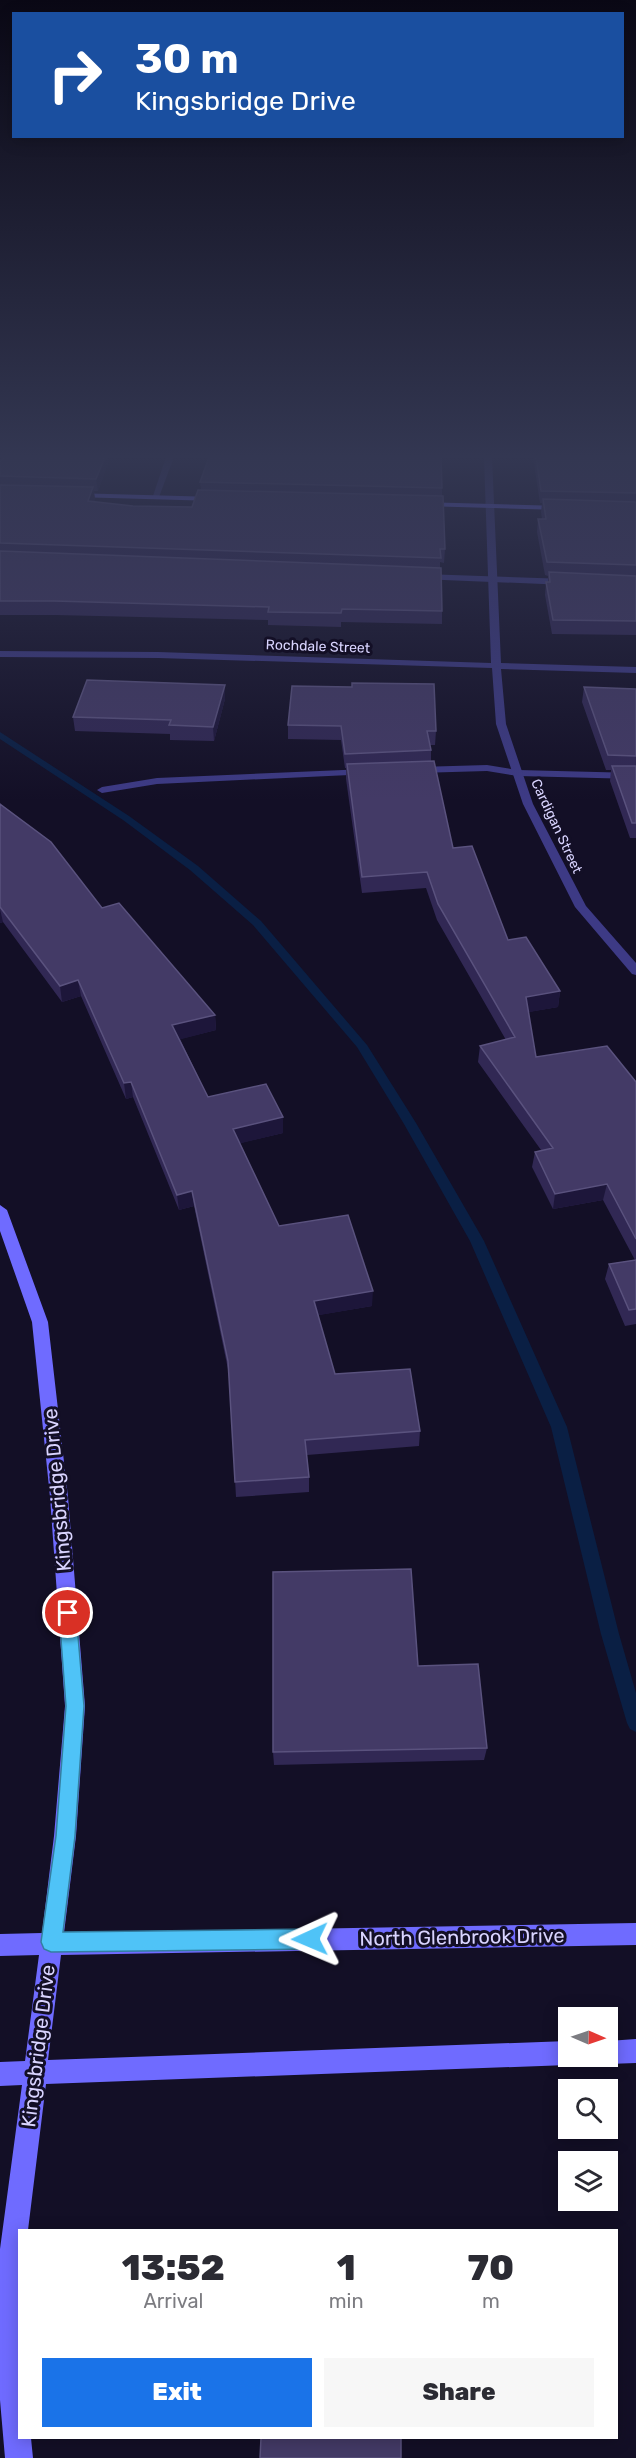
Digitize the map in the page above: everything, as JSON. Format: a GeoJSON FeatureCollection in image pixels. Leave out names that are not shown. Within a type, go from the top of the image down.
{"type":"FeatureCollection","features":[{"type":"Feature","properties":{"kind":"street","name":"Cardigan Street"},"geometry":{"type":"LineString","coordinates":[[493,572],[495,665],[501,724],[528,804],[581,907],[636,971]]}},
{"type":"Feature","properties":{"kind":"street"},"geometry":{"type":"LineString","coordinates":[[411,576],[576,582]]}},
{"type":"Feature","properties":{"kind":"street","name":"Rochdale Street"},"geometry":{"type":"LineString","coordinates":[[0,654],[158,655],[636,670]]}},
{"type":"Feature","properties":{"kind":"street"},"geometry":{"type":"LineString","coordinates":[[403,770],[487,768],[518,773],[636,776]]}},
{"type":"Feature","properties":{"kind":"street"},"geometry":{"type":"LineString","coordinates":[[102,790],[157,781],[379,771]]}},
{"type":"Feature","properties":{"kind":"street","name":"Kingsbridge Drive"},"geometry":{"type":"LineString","coordinates":[[0,1210],[40,1322],[59,1497],[75,1706],[65,1836],[35,2073],[7,2250],[10,2366],[19,2458]]}},
{"type":"Feature","properties":{"kind":"street","name":"North Glenbrook Drive"},"geometry":{"type":"LineString","coordinates":[[0,1945],[51,1942],[636,1934]]}},
{"type":"Feature","properties":{"kind":"street"},"geometry":{"type":"LineString","coordinates":[[618,2052],[636,2051]]}},
{"type":"Feature","properties":{"kind":"street"},"geometry":{"type":"LineString","coordinates":[[0,2074],[558,2053]]}},
{"type":"Feature","properties":{"kind":"building"},"geometry":{"type":"Polygon","coordinates":[[[0,572],[441,572],[442,611],[342,609],[341,613],[268,612],[269,607],[0,601],[0,572]]]}},
{"type":"Feature","properties":{"kind":"building"},"geometry":{"type":"Polygon","coordinates":[[[549,572],[636,576],[636,621],[553,620],[546,582],[550,582],[549,572]]]}},
{"type":"Feature","properties":{"kind":"building"},"geometry":{"type":"Polygon","coordinates":[[[87,680],[225,685],[213,727],[169,725],[171,720],[73,717],[87,680]]]}},
{"type":"Feature","properties":{"kind":"building"},"geometry":{"type":"Polygon","coordinates":[[[352,683],[434,684],[436,731],[427,731],[431,750],[345,754],[341,726],[288,725],[292,686],[352,687],[352,683]]]}},
{"type":"Feature","properties":{"kind":"building"},"geometry":{"type":"Polygon","coordinates":[[[584,687],[636,689],[636,756],[608,755],[584,687]]]}},
{"type":"Feature","properties":{"kind":"building"},"geometry":{"type":"Polygon","coordinates":[[[434,761],[453,848],[472,846],[508,940],[526,937],[560,991],[526,997],[536,1057],[607,1046],[636,1082],[636,1239],[607,1184],[555,1194],[535,1152],[553,1148],[480,1046],[515,1037],[438,904],[427,872],[362,877],[347,764],[434,761]]]}},
{"type":"Feature","properties":{"kind":"building"},"geometry":{"type":"Polygon","coordinates":[[[612,766],[636,766],[636,823],[632,823],[612,766]]]}},
{"type":"Feature","properties":{"kind":"building"},"geometry":{"type":"Polygon","coordinates":[[[0,804],[51,842],[102,908],[119,903],[215,1015],[172,1025],[208,1097],[266,1084],[283,1117],[233,1129],[279,1226],[348,1215],[373,1291],[314,1301],[335,1374],[410,1369],[420,1431],[305,1440],[309,1477],[235,1482],[228,1361],[192,1191],[177,1195],[131,1082],[124,1083],[78,980],[60,986],[0,907],[0,804]]]}},
{"type":"Feature","properties":{"kind":"building"},"geometry":{"type":"Polygon","coordinates":[[[636,1260],[636,1309],[629,1310],[609,1264],[636,1260]]]}},
{"type":"Feature","properties":{"kind":"building"},"geometry":{"type":"Polygon","coordinates":[[[411,1569],[418,1666],[478,1664],[487,1748],[273,1752],[273,1572],[411,1569]]]}},
{"type":"Feature","properties":{"kind":"building"},"geometry":{"type":"Polygon","coordinates":[[[261,2439],[401,2439],[401,2458],[260,2458],[261,2439]]]}},
{"type":"Feature","properties":{"kind":"waterway"},"geometry":{"type":"LineString","coordinates":[[0,735],[126,818],[194,868],[257,923],[361,1045],[410,1123],[477,1241],[559,1427],[610,1634],[636,1723]]}},
{"type":"Feature","properties":{"kind":"route"},"geometry":{"type":"LineString","coordinates":[[68,1613],[75,1706],[65,1836],[51,1942],[310,1939]]}}]}
